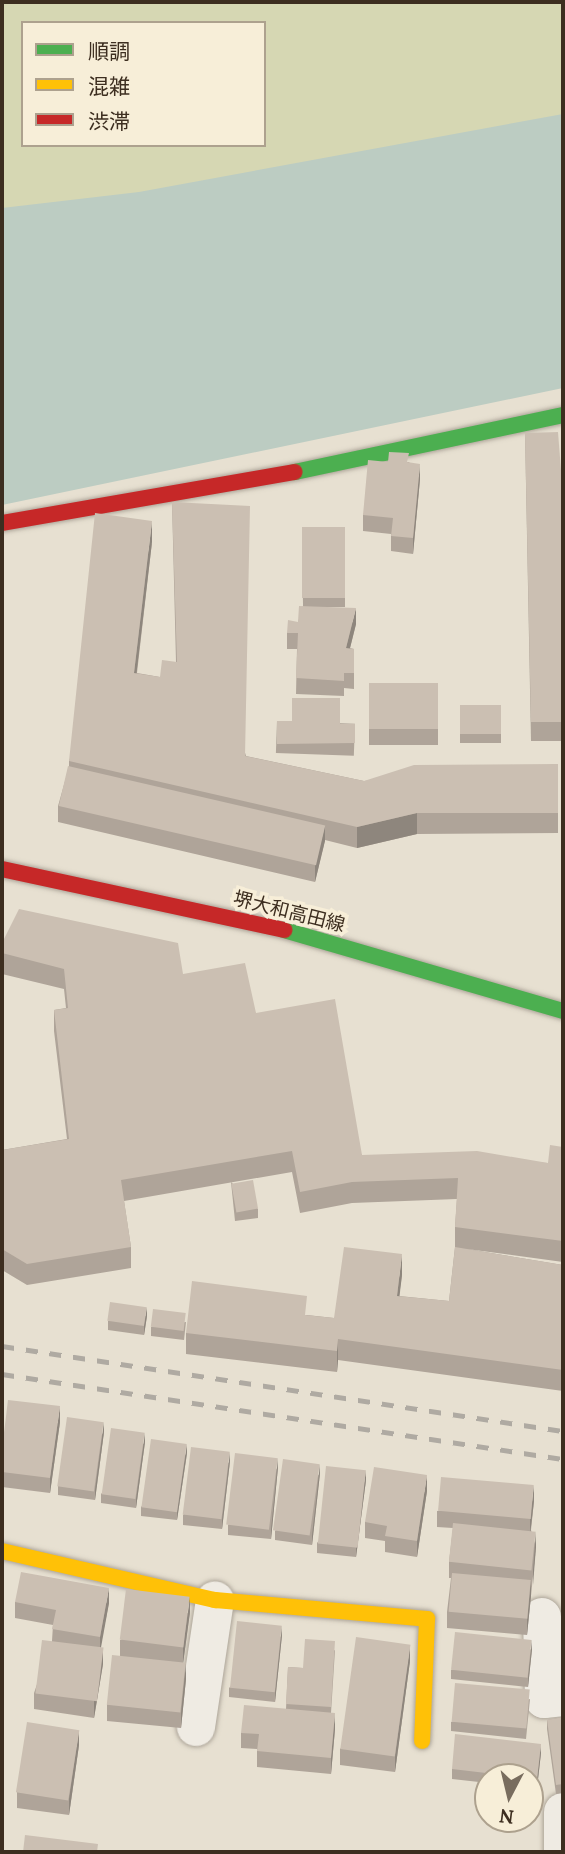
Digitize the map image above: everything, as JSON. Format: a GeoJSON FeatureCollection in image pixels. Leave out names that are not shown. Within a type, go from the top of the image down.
{"type":"FeatureCollection","features":[{"type":"Feature","properties":{"kind":"street"},"geometry":{"type":"LineString","coordinates":[[2,523],[184,496],[563,415]]}},
{"type":"Feature","properties":{"kind":"street","name":"堺大和高田線"},"geometry":{"type":"LineString","coordinates":[[2,869],[282,930],[563,1011]]}},
{"type":"Feature","properties":{"kind":"street"},"geometry":{"type":"LineString","coordinates":[[2,1551],[215,1601],[426,1619],[422,1741]]}},
{"type":"Feature","properties":{"kind":"street"},"geometry":{"type":"LineString","coordinates":[[196,1727],[215,1601]]}},
{"type":"Feature","properties":{"kind":"street"},"geometry":{"type":"LineString","coordinates":[[542,1617],[544,1699],[563,1697]]}},
{"type":"Feature","properties":{"kind":"street"},"geometry":{"type":"LineString","coordinates":[[563,1812],[563,1852]]}},
{"type":"Feature","properties":{"kind":"green space"},"geometry":{"type":"Polygon","coordinates":[[[2,2],[563,2],[563,118],[2,240],[2,2]]]}},
{"type":"Feature","properties":{"kind":"shaded area"},"geometry":{"type":"Polygon","coordinates":[[[563,114],[563,388],[2,505],[2,208],[139,192],[563,114]]]}},
{"type":"Feature","properties":{"kind":"building"},"geometry":{"type":"Polygon","coordinates":[[[558,432],[563,495],[563,722],[531,722],[525,433],[558,432]]]}},
{"type":"Feature","properties":{"kind":"building"},"geometry":{"type":"Polygon","coordinates":[[[389,452],[409,453],[407,462],[420,464],[413,538],[391,536],[393,518],[363,515],[368,460],[388,462],[389,452]]]}},
{"type":"Feature","properties":{"kind":"building"},"geometry":{"type":"Polygon","coordinates":[[[172,502],[250,506],[245,756],[364,781],[414,765],[558,764],[558,813],[417,813],[357,827],[69,761],[95,513],[152,521],[134,673],[160,677],[162,660],[177,662],[172,502]]]}},
{"type":"Feature","properties":{"kind":"building"},"geometry":{"type":"Polygon","coordinates":[[[302,527],[345,527],[345,598],[302,598],[302,527]]]}},
{"type":"Feature","properties":{"kind":"building"},"geometry":{"type":"Polygon","coordinates":[[[299,606],[356,608],[346,648],[354,649],[354,673],[344,673],[344,681],[296,678],[298,633],[287,633],[288,620],[298,622],[299,606]]]}},
{"type":"Feature","properties":{"kind":"building"},"geometry":{"type":"Polygon","coordinates":[[[369,683],[438,683],[438,729],[369,729],[369,683]]]}},
{"type":"Feature","properties":{"kind":"building"},"geometry":{"type":"Polygon","coordinates":[[[292,698],[340,698],[340,724],[355,724],[355,743],[277,744],[277,721],[292,721],[292,698]]]}},
{"type":"Feature","properties":{"kind":"building"},"geometry":{"type":"Polygon","coordinates":[[[460,705],[501,705],[501,734],[460,734],[460,705]]]}},
{"type":"Feature","properties":{"kind":"building"},"geometry":{"type":"Polygon","coordinates":[[[68,766],[325,825],[316,865],[59,806],[68,766]]]}},
{"type":"Feature","properties":{"kind":"building"},"geometry":{"type":"Polygon","coordinates":[[[19,909],[178,943],[183,974],[245,963],[256,1013],[335,999],[362,1155],[477,1151],[548,1163],[550,1145],[563,1147],[563,1241],[455,1227],[458,1178],[352,1182],[300,1192],[292,1151],[121,1180],[131,1247],[27,1264],[2,1249],[2,1150],[69,1139],[54,1010],[68,1008],[64,969],[2,953],[2,943],[19,909]]]}},
{"type":"Feature","properties":{"kind":"building"},"geometry":{"type":"Polygon","coordinates":[[[253,1180],[258,1209],[236,1212],[231,1184],[253,1180]]]}},
{"type":"Feature","properties":{"kind":"building"},"geometry":{"type":"Polygon","coordinates":[[[344,1247],[402,1254],[397,1296],[449,1301],[455,1247],[563,1265],[563,1370],[338,1339],[337,1351],[186,1333],[192,1281],[307,1296],[305,1315],[334,1318],[344,1247]]]}},
{"type":"Feature","properties":{"kind":"building"},"geometry":{"type":"Polygon","coordinates":[[[110,1302],[147,1307],[144,1326],[107,1321],[110,1302]]]}},
{"type":"Feature","properties":{"kind":"building"},"geometry":{"type":"Polygon","coordinates":[[[153,1309],[186,1313],[184,1331],[151,1327],[153,1309]]]}},
{"type":"Feature","properties":{"kind":"building"},"geometry":{"type":"Polygon","coordinates":[[[8,1400],[60,1406],[50,1478],[2,1472],[8,1400]]]}},
{"type":"Feature","properties":{"kind":"building"},"geometry":{"type":"Polygon","coordinates":[[[67,1417],[104,1422],[94,1491],[57,1486],[67,1417]]]}},
{"type":"Feature","properties":{"kind":"building"},"geometry":{"type":"Polygon","coordinates":[[[111,1428],[145,1433],[135,1499],[102,1494],[111,1428]]]}},
{"type":"Feature","properties":{"kind":"building"},"geometry":{"type":"Polygon","coordinates":[[[151,1439],[187,1444],[177,1512],[141,1507],[151,1439]]]}},
{"type":"Feature","properties":{"kind":"building"},"geometry":{"type":"Polygon","coordinates":[[[191,1447],[230,1452],[221,1519],[183,1514],[191,1447]]]}},
{"type":"Feature","properties":{"kind":"building"},"geometry":{"type":"Polygon","coordinates":[[[235,1453],[278,1458],[269,1530],[226,1524],[235,1453]]]}},
{"type":"Feature","properties":{"kind":"building"},"geometry":{"type":"Polygon","coordinates":[[[283,1459],[320,1464],[310,1535],[273,1530],[283,1459]]]}},
{"type":"Feature","properties":{"kind":"building"},"geometry":{"type":"Polygon","coordinates":[[[326,1466],[366,1470],[358,1548],[318,1544],[326,1466]]]}},
{"type":"Feature","properties":{"kind":"building"},"geometry":{"type":"Polygon","coordinates":[[[374,1467],[427,1475],[417,1541],[385,1536],[387,1526],[365,1522],[374,1467]]]}},
{"type":"Feature","properties":{"kind":"building"},"geometry":{"type":"Polygon","coordinates":[[[441,1477],[534,1485],[531,1519],[438,1511],[441,1477]]]}},
{"type":"Feature","properties":{"kind":"building"},"geometry":{"type":"Polygon","coordinates":[[[453,1523],[536,1532],[531,1570],[449,1562],[453,1523]]]}},
{"type":"Feature","properties":{"kind":"building"},"geometry":{"type":"Polygon","coordinates":[[[21,1572],[109,1588],[100,1637],[52,1629],[56,1610],[15,1602],[21,1572]]]}},
{"type":"Feature","properties":{"kind":"building"},"geometry":{"type":"Polygon","coordinates":[[[452,1573],[531,1580],[527,1619],[449,1612],[452,1573]]]}},
{"type":"Feature","properties":{"kind":"building"},"geometry":{"type":"Polygon","coordinates":[[[126,1589],[190,1597],[183,1647],[120,1640],[126,1589]]]}},
{"type":"Feature","properties":{"kind":"building"},"geometry":{"type":"Polygon","coordinates":[[[237,1621],[282,1626],[275,1692],[230,1688],[237,1621]]]}},
{"type":"Feature","properties":{"kind":"building"},"geometry":{"type":"Polygon","coordinates":[[[455,1632],[532,1640],[528,1678],[451,1670],[455,1632]]]}},
{"type":"Feature","properties":{"kind":"building"},"geometry":{"type":"Polygon","coordinates":[[[356,1637],[410,1645],[395,1757],[340,1749],[356,1637]]]}},
{"type":"Feature","properties":{"kind":"building"},"geometry":{"type":"Polygon","coordinates":[[[305,1639],[335,1641],[331,1707],[286,1704],[288,1667],[303,1668],[305,1639]]]}},
{"type":"Feature","properties":{"kind":"building"},"geometry":{"type":"Polygon","coordinates":[[[42,1640],[104,1648],[97,1701],[35,1694],[42,1640]]]}},
{"type":"Feature","properties":{"kind":"building"},"geometry":{"type":"Polygon","coordinates":[[[112,1655],[186,1663],[180,1712],[107,1705],[112,1655]]]}},
{"type":"Feature","properties":{"kind":"building"},"geometry":{"type":"Polygon","coordinates":[[[455,1683],[530,1690],[526,1728],[452,1722],[455,1683]]]}},
{"type":"Feature","properties":{"kind":"building"},"geometry":{"type":"Polygon","coordinates":[[[244,1705],[335,1713],[331,1758],[257,1751],[259,1734],[241,1733],[244,1705]]]}},
{"type":"Feature","properties":{"kind":"building"},"geometry":{"type":"Polygon","coordinates":[[[563,1717],[563,1784],[556,1785],[547,1720],[563,1717]]]}},
{"type":"Feature","properties":{"kind":"building"},"geometry":{"type":"Polygon","coordinates":[[[27,1722],[79,1730],[68,1800],[16,1792],[27,1722]]]}},
{"type":"Feature","properties":{"kind":"building"},"geometry":{"type":"Polygon","coordinates":[[[455,1734],[541,1744],[539,1763],[474,1763],[474,1772],[452,1769],[455,1734]]]}},
{"type":"Feature","properties":{"kind":"building"},"geometry":{"type":"Polygon","coordinates":[[[25,1835],[98,1844],[97,1852],[23,1852],[25,1835]]]}},
{"type":"Feature","properties":{"kind":"railway"},"geometry":{"type":"LineString","coordinates":[[2,1346],[563,1431]]}},
{"type":"Feature","properties":{"kind":"railway"},"geometry":{"type":"LineString","coordinates":[[2,1374],[563,1459]]}},
{"type":"Feature","properties":{"kind":"traffic: fast"},"geometry":{"type":"LineString","coordinates":[[295,472],[563,415]]}},
{"type":"Feature","properties":{"kind":"traffic: fast"},"geometry":{"type":"LineString","coordinates":[[284,930],[563,1011]]}},
{"type":"Feature","properties":{"kind":"traffic: slow"},"geometry":{"type":"LineString","coordinates":[[2,1551],[215,1600],[427,1619],[422,1741]]}},
{"type":"Feature","properties":{"kind":"traffic: jam"},"geometry":{"type":"LineString","coordinates":[[2,523],[295,472]]}},
{"type":"Feature","properties":{"kind":"traffic: jam"},"geometry":{"type":"LineString","coordinates":[[2,869],[284,930]]}}]}
